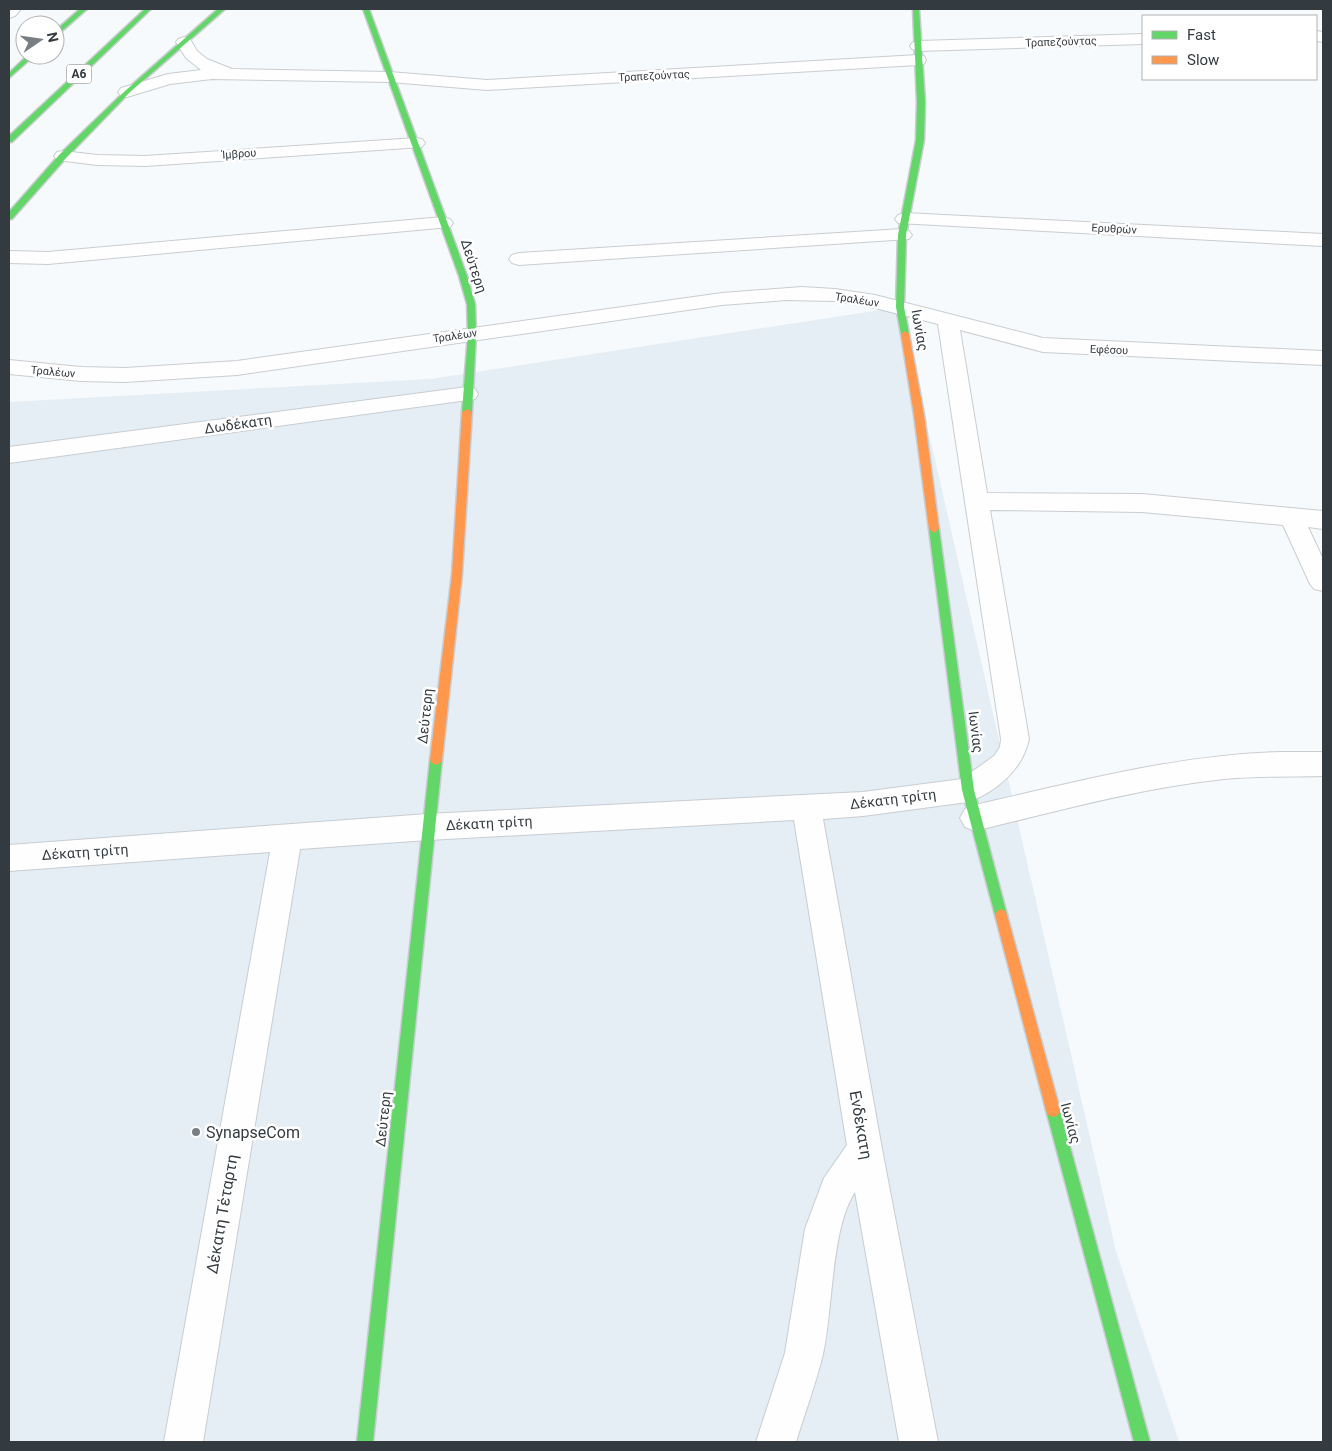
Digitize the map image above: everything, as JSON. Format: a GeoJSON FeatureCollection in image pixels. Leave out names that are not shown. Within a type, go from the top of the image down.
{"type":"FeatureCollection","features":[{"type":"Feature","properties":{"kind":"main road"},"geometry":{"type":"LineString","coordinates":[[65,26],[84,9]]}},
{"type":"Feature","properties":{"kind":"main road","name":"Α6"},"geometry":{"type":"LineString","coordinates":[[9,140],[148,9]]}},
{"type":"Feature","properties":{"kind":"main road"},"geometry":{"type":"LineString","coordinates":[[9,217],[63,156],[127,92],[222,9]]}},
{"type":"Feature","properties":{"kind":"main road","name":"Δεύτερη"},"geometry":{"type":"LineString","coordinates":[[365,1442],[428,826],[457,574],[472,334],[471,304],[416,143],[366,9]]}},
{"type":"Feature","properties":{"kind":"main road","name":"Ιωνίας"},"geometry":{"type":"LineString","coordinates":[[916,9],[920,140],[903,227],[900,307],[919,415],[968,790],[1142,1442]]}},
{"type":"Feature","properties":{"kind":"main road"},"geometry":{"type":"LineString","coordinates":[[9,76],[21,65]]}},
{"type":"Feature","properties":{"kind":"street"},"geometry":{"type":"LineString","coordinates":[[9,13],[13,9]]}},
{"type":"Feature","properties":{"kind":"street","name":"Τραπεζούντας"},"geometry":{"type":"LineString","coordinates":[[232,74],[390,77],[487,85],[918,53],[1142,39]]}},
{"type":"Feature","properties":{"kind":"street"},"geometry":{"type":"LineString","coordinates":[[184,42],[191,55],[204,67],[232,74]]}},
{"type":"Feature","properties":{"kind":"street"},"geometry":{"type":"LineString","coordinates":[[127,92],[168,79],[232,74]]}},
{"type":"Feature","properties":{"kind":"street","name":"Ίμβρου"},"geometry":{"type":"LineString","coordinates":[[63,156],[97,160],[145,161],[416,143]]}},
{"type":"Feature","properties":{"kind":"street"},"geometry":{"type":"LineString","coordinates":[[9,257],[48,258],[444,223]]}},
{"type":"Feature","properties":{"kind":"street","name":"Ερυθρών"},"geometry":{"type":"LineString","coordinates":[[519,259],[763,242],[903,227],[1323,240]]}},
{"type":"Feature","properties":{"kind":"street","name":"Τραλέων"},"geometry":{"type":"LineString","coordinates":[[9,367],[80,374],[179,373],[297,360],[764,294],[802,292],[851,297],[900,307]]}},
{"type":"Feature","properties":{"kind":"street","name":"Εφέσου"},"geometry":{"type":"LineString","coordinates":[[900,307],[1007,338],[1043,345],[1323,358]]}},
{"type":"Feature","properties":{"kind":"street"},"geometry":{"type":"LineString","coordinates":[[948,321],[1015,740],[1013,749],[1004,764],[968,790]]}},
{"type":"Feature","properties":{"kind":"street","name":"Δωδέκατη"},"geometry":{"type":"LineString","coordinates":[[9,455],[467,394]]}},
{"type":"Feature","properties":{"kind":"street"},"geometry":{"type":"LineString","coordinates":[[977,501],[1142,503],[1323,520]]}},
{"type":"Feature","properties":{"kind":"street"},"geometry":{"type":"LineString","coordinates":[[1292,518],[1323,582]]}},
{"type":"Feature","properties":{"kind":"street"},"geometry":{"type":"LineString","coordinates":[[976,818],[1140,780],[1211,769],[1277,764],[1323,764]]}},
{"type":"Feature","properties":{"kind":"street","name":"Δέκατη τρίτη"},"geometry":{"type":"LineString","coordinates":[[9,858],[428,826],[863,804],[968,790]]}},
{"type":"Feature","properties":{"kind":"street","name":"Ενδέκατη"},"geometry":{"type":"LineString","coordinates":[[806,807],[918,1442]]}},
{"type":"Feature","properties":{"kind":"street","name":"Δέκατη Τέταρτη"},"geometry":{"type":"LineString","coordinates":[[183,1442],[287,837]]}},
{"type":"Feature","properties":{"kind":"street"},"geometry":{"type":"LineString","coordinates":[[776,1442],[804,1353],[823,1229],[836,1190],[865,1150]]}},
{"type":"Feature","properties":{"kind":"shaded area"},"geometry":{"type":"Polygon","coordinates":[[[900,307],[1116,1251],[1179,1442],[9,1442],[9,402],[430,379],[900,307]]]}},
{"type":"Feature","properties":{"kind":"traffic: fast"},"geometry":{"type":"LineString","coordinates":[[65,26],[84,9]]}},
{"type":"Feature","properties":{"kind":"traffic: fast"},"geometry":{"type":"LineString","coordinates":[[9,140],[148,9]]}},
{"type":"Feature","properties":{"kind":"traffic: fast"},"geometry":{"type":"LineString","coordinates":[[9,217],[63,156],[127,92],[222,9]]}},
{"type":"Feature","properties":{"kind":"traffic: fast"},"geometry":{"type":"LineString","coordinates":[[366,9],[463,276],[471,304],[472,334],[467,412]]}},
{"type":"Feature","properties":{"kind":"traffic: fast"},"geometry":{"type":"LineString","coordinates":[[905,334],[900,307],[902,235],[920,140],[921,102],[916,9]]}},
{"type":"Feature","properties":{"kind":"traffic: fast"},"geometry":{"type":"LineString","coordinates":[[9,76],[21,65]]}},
{"type":"Feature","properties":{"kind":"traffic: fast"},"geometry":{"type":"LineString","coordinates":[[934,529],[968,790],[1001,915]]}},
{"type":"Feature","properties":{"kind":"traffic: fast"},"geometry":{"type":"LineString","coordinates":[[365,1442],[436,760]]}},
{"type":"Feature","properties":{"kind":"traffic: fast"},"geometry":{"type":"LineString","coordinates":[[1053,1110],[1142,1442]]}},
{"type":"Feature","properties":{"kind":"traffic: slow"},"geometry":{"type":"LineString","coordinates":[[905,334],[919,415],[934,529]]}},
{"type":"Feature","properties":{"kind":"traffic: slow"},"geometry":{"type":"LineString","coordinates":[[436,760],[457,574],[467,412]]}},
{"type":"Feature","properties":{"kind":"traffic: slow"},"geometry":{"type":"LineString","coordinates":[[1001,915],[1053,1110]]}},
{"type":"Feature","properties":{"kind":"place","name":"SynapseCom"},"geometry":{"type":"Point","coordinates":[196,1132]}}]}
